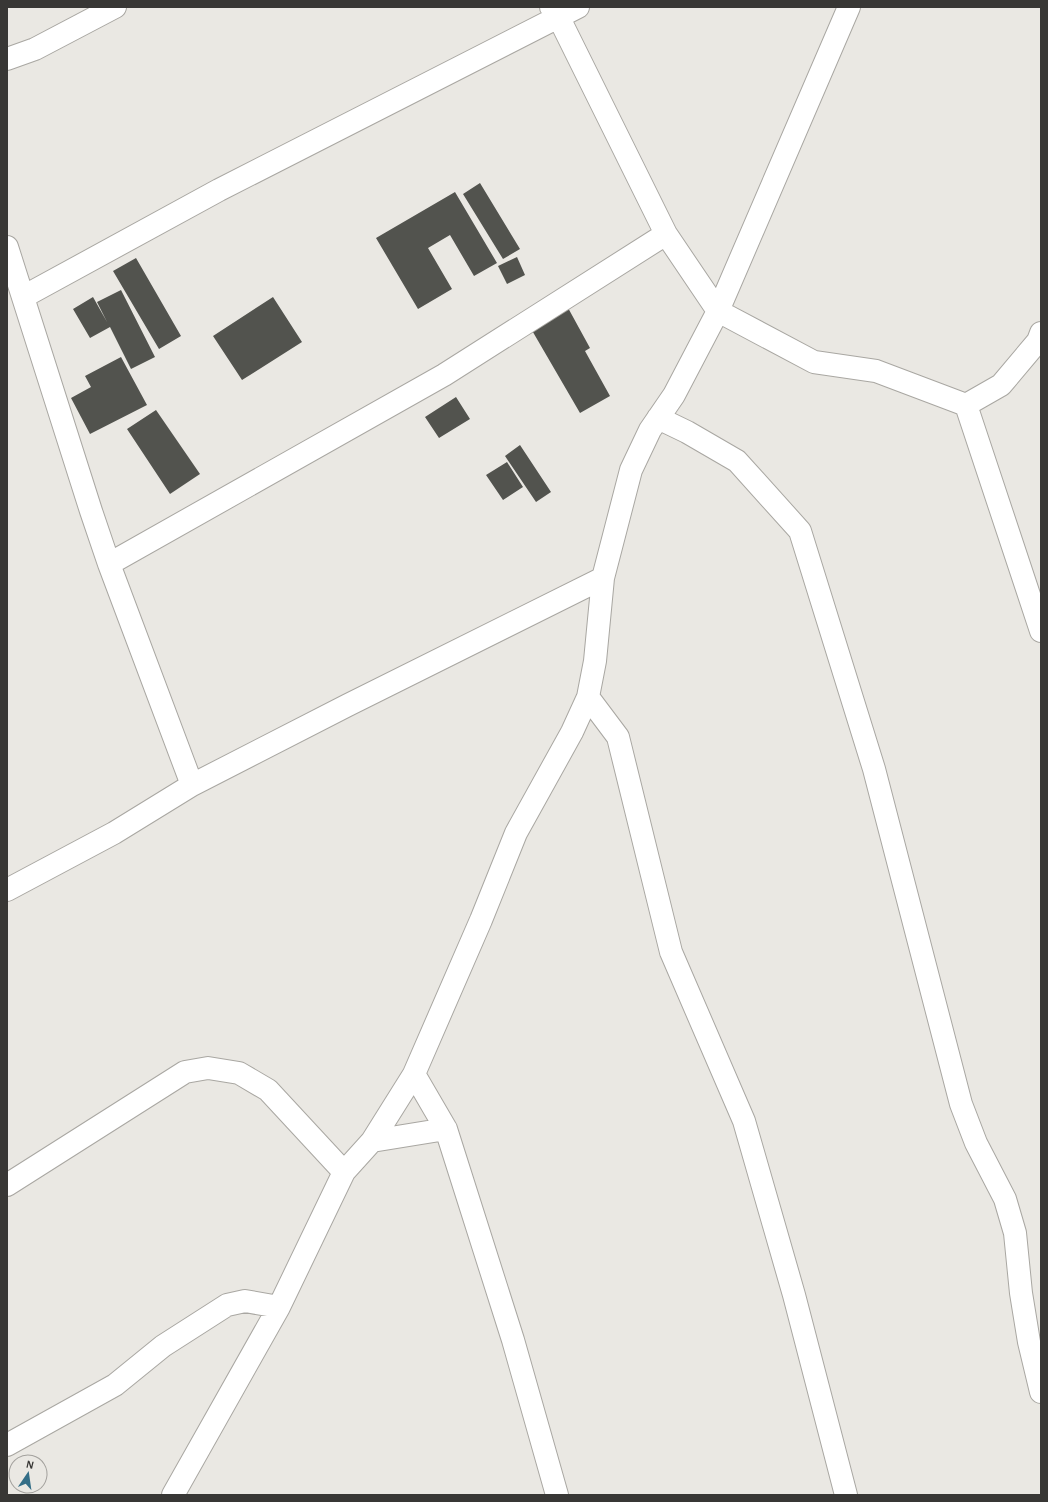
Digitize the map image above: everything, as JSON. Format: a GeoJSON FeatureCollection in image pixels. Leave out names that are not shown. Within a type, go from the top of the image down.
{"type":"FeatureCollection","features":[{"type":"Feature","properties":{"kind":"street"},"geometry":{"type":"LineString","coordinates":[[7,59],[35,48],[115,7]]}},
{"type":"Feature","properties":{"kind":"street"},"geometry":{"type":"LineString","coordinates":[[23,298],[219,190],[555,13],[578,7]]}},
{"type":"Feature","properties":{"kind":"street"},"geometry":{"type":"LineString","coordinates":[[173,1495],[279,1307],[344,1172],[372,1141],[414,1074],[481,920],[516,833],[572,732],[588,697],[594,661],[603,578],[631,470],[650,430],[674,395],[718,311],[849,7]]}},
{"type":"Feature","properties":{"kind":"street"},"geometry":{"type":"LineString","coordinates":[[555,13],[666,234],[718,311],[814,362],[876,371],[966,405]]}},
{"type":"Feature","properties":{"kind":"street"},"geometry":{"type":"LineString","coordinates":[[109,564],[444,375],[666,234]]}},
{"type":"Feature","properties":{"kind":"street"},"geometry":{"type":"LineString","coordinates":[[7,247],[109,564],[192,785]]}},
{"type":"Feature","properties":{"kind":"street"},"geometry":{"type":"LineString","coordinates":[[966,405],[1001,385],[1038,341],[1041,333]]}},
{"type":"Feature","properties":{"kind":"street"},"geometry":{"type":"LineString","coordinates":[[966,405],[1041,631]]}},
{"type":"Feature","properties":{"kind":"street"},"geometry":{"type":"LineString","coordinates":[[658,418],[738,461],[800,531],[874,769],[961,1104],[976,1143],[1005,1199],[1015,1233],[1021,1293],[1041,1392]]}},
{"type":"Feature","properties":{"kind":"street"},"geometry":{"type":"LineString","coordinates":[[7,890],[114,833],[192,785],[348,705],[603,578]]}},
{"type":"Feature","properties":{"kind":"street"},"geometry":{"type":"LineString","coordinates":[[588,697],[618,737],[671,952],[744,1121],[794,1295],[846,1495]]}},
{"type":"Feature","properties":{"kind":"street"},"geometry":{"type":"LineString","coordinates":[[7,1185],[185,1072],[208,1068],[239,1073],[268,1090],[344,1172]]}},
{"type":"Feature","properties":{"kind":"street"},"geometry":{"type":"LineString","coordinates":[[414,1074],[446,1129],[513,1340],[557,1495]]}},
{"type":"Feature","properties":{"kind":"street"},"geometry":{"type":"LineString","coordinates":[[372,1141],[446,1129]]}},
{"type":"Feature","properties":{"kind":"street"},"geometry":{"type":"LineString","coordinates":[[7,1446],[115,1385],[163,1346],[227,1305],[245,1301],[279,1307]]}},
{"type":"Feature","properties":{"kind":"building"},"geometry":{"type":"Polygon","coordinates":[[[480,183],[520,249],[503,259],[463,194],[480,183]]]}},
{"type":"Feature","properties":{"kind":"building"},"geometry":{"type":"Polygon","coordinates":[[[455,192],[497,263],[474,276],[450,235],[428,248],[452,289],[418,309],[376,238],[455,192]]]}},
{"type":"Feature","properties":{"kind":"building"},"geometry":{"type":"Polygon","coordinates":[[[517,257],[525,275],[507,284],[498,266],[517,257]]]}},
{"type":"Feature","properties":{"kind":"building"},"geometry":{"type":"Polygon","coordinates":[[[136,258],[181,336],[159,349],[113,271],[136,258]]]}},
{"type":"Feature","properties":{"kind":"building"},"geometry":{"type":"Polygon","coordinates":[[[121,290],[155,357],[131,369],[110,327],[90,338],[73,309],[93,297],[107,322],[97,302],[121,290]]]}},
{"type":"Feature","properties":{"kind":"building"},"geometry":{"type":"Polygon","coordinates":[[[273,297],[302,342],[242,380],[213,336],[273,297]]]}},
{"type":"Feature","properties":{"kind":"building"},"geometry":{"type":"Polygon","coordinates":[[[567,306],[590,348],[585,351],[610,396],[580,413],[530,327],[567,306]]]}},
{"type":"Feature","properties":{"kind":"building"},"geometry":{"type":"Polygon","coordinates":[[[121,357],[147,405],[90,434],[71,398],[91,387],[85,376],[121,357]]]}},
{"type":"Feature","properties":{"kind":"building"},"geometry":{"type":"Polygon","coordinates":[[[456,397],[470,419],[439,438],[425,417],[456,397]]]}},
{"type":"Feature","properties":{"kind":"building"},"geometry":{"type":"Polygon","coordinates":[[[156,410],[200,474],[170,494],[127,429],[156,410]]]}},
{"type":"Feature","properties":{"kind":"building"},"geometry":{"type":"Polygon","coordinates":[[[520,445],[551,492],[536,502],[505,456],[520,445]]]}},
{"type":"Feature","properties":{"kind":"building"},"geometry":{"type":"Polygon","coordinates":[[[507,462],[523,487],[503,500],[486,475],[507,462]]]}}]}
